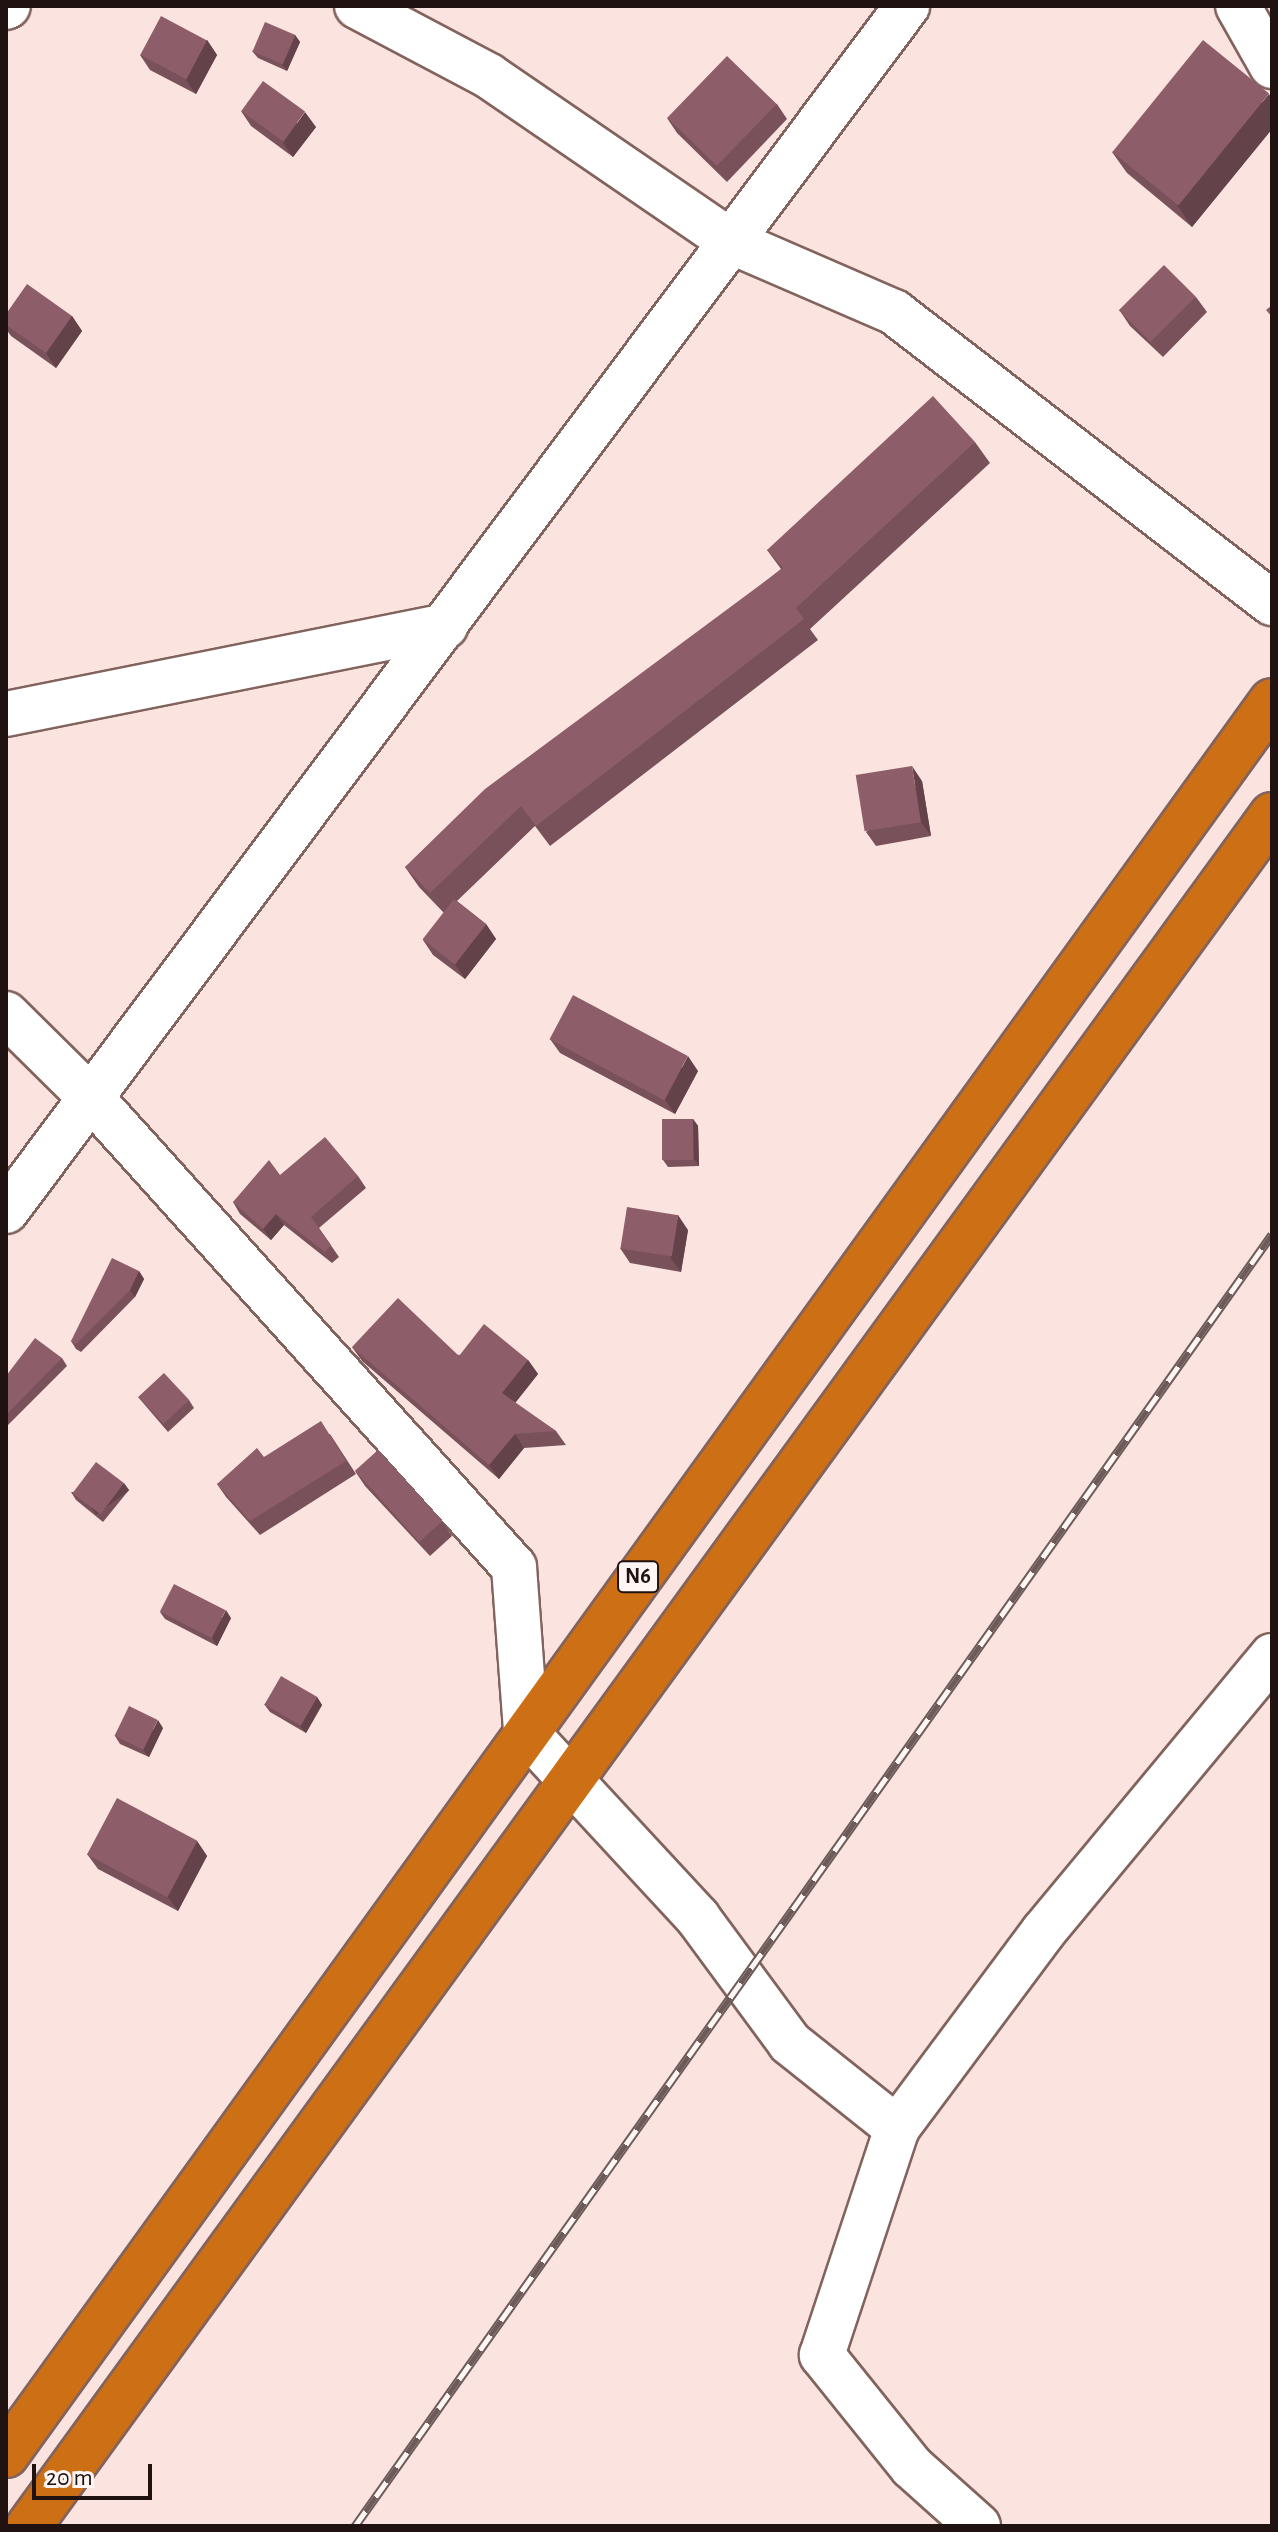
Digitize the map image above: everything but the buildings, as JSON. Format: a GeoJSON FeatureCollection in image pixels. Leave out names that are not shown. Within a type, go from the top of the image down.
{"type":"FeatureCollection","features":[{"type":"Feature","properties":{"kind":"highway","name":"N6"},"geometry":{"type":"LineString","coordinates":[[6,2455],[1272,701]]}},
{"type":"Feature","properties":{"kind":"highway"},"geometry":{"type":"LineString","coordinates":[[29,2526],[1272,815]]}},
{"type":"Feature","properties":{"kind":"street"},"geometry":{"type":"LineString","coordinates":[[357,6],[489,76],[730,241],[894,312],[1272,603]]}},
{"type":"Feature","properties":{"kind":"street"},"geometry":{"type":"LineString","coordinates":[[12,1199],[94,1101],[907,6]]}},
{"type":"Feature","properties":{"kind":"street"},"geometry":{"type":"LineString","coordinates":[[1238,6],[1272,66]]}},
{"type":"Feature","properties":{"kind":"street"},"geometry":{"type":"LineString","coordinates":[[6,714],[445,626]]}},
{"type":"Feature","properties":{"kind":"street"},"geometry":{"type":"LineString","coordinates":[[6,1014],[94,1101],[514,1567],[526,1732],[568,1783],[698,1918],[790,2043],[897,2128]]}},
{"type":"Feature","properties":{"kind":"street"},"geometry":{"type":"LineString","coordinates":[[978,2526],[912,2467],[822,2355],[897,2128],[1043,1932],[1272,1656]]}},
{"type":"Feature","properties":{"kind":"railway"},"geometry":{"type":"LineString","coordinates":[[355,2526],[1272,1234]]}}]}
